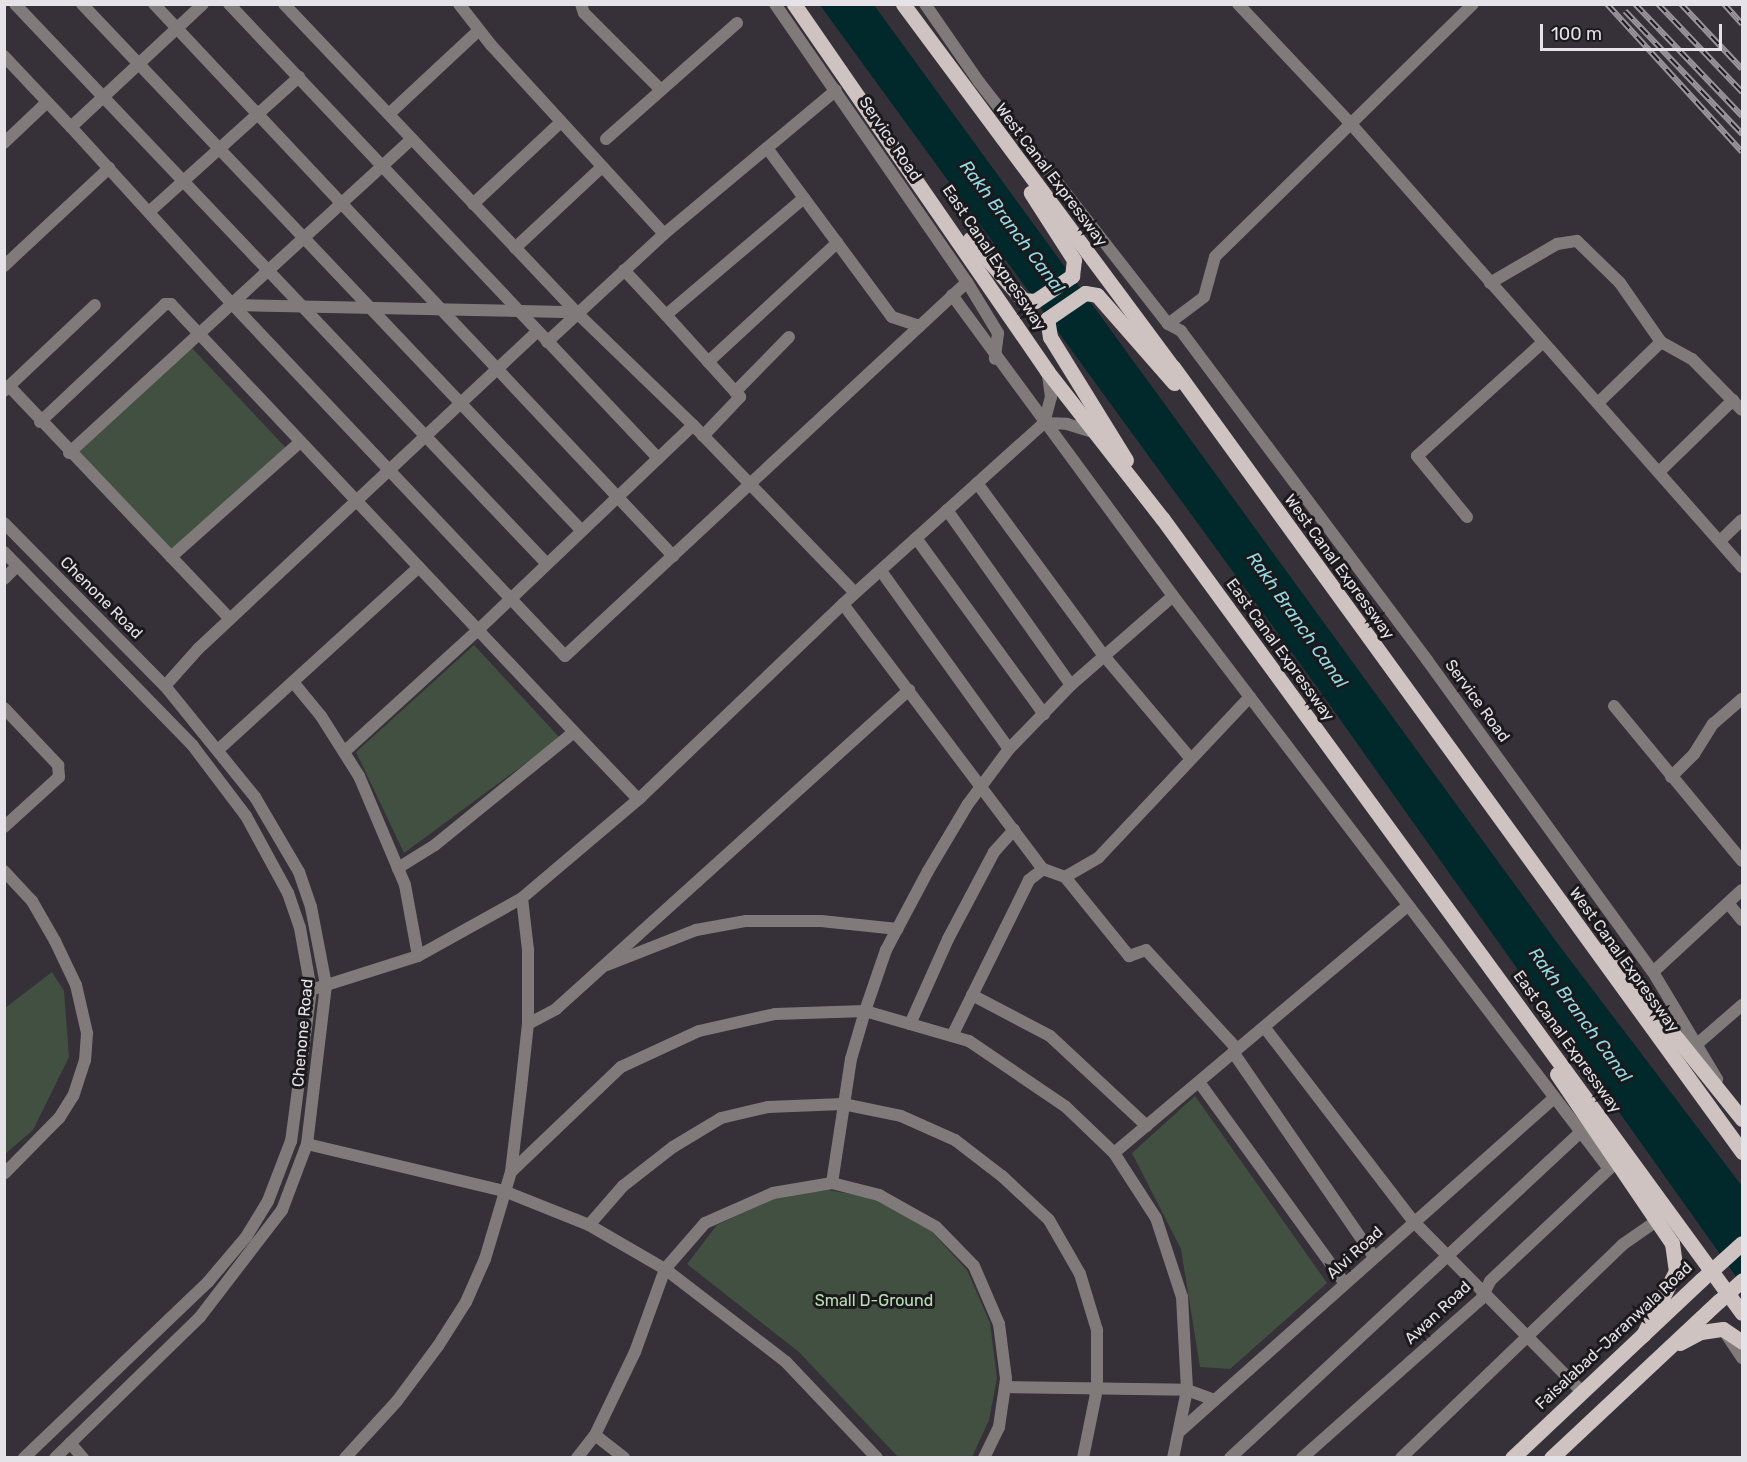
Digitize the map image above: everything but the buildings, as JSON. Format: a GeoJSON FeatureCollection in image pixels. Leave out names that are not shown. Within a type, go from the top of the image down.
{"type":"FeatureCollection","features":[{"type":"Feature","properties":{"kind":"main road","name":"East Canal Expressway"},"geometry":{"type":"LineString","coordinates":[[794,4],[898,151],[1047,370],[1162,518],[1743,1313]]}},
{"type":"Feature","properties":{"kind":"main road","name":"West Canal Expressway"},"geometry":{"type":"LineString","coordinates":[[903,4],[1245,468],[1438,738],[1743,1152]]}},
{"type":"Feature","properties":{"kind":"main road"},"geometry":{"type":"LineString","coordinates":[[898,151],[1017,296],[1035,301],[1072,276],[1074,260],[973,102]]}},
{"type":"Feature","properties":{"kind":"main road"},"geometry":{"type":"LineString","coordinates":[[1162,518],[1050,337],[1047,319],[1085,293],[1096,295],[1106,303],[1245,468]]}},
{"type":"Feature","properties":{"kind":"main road"},"geometry":{"type":"LineString","coordinates":[[1438,738],[1741,1115]]}},
{"type":"Feature","properties":{"kind":"main road"},"geometry":{"type":"LineString","coordinates":[[1373,807],[1560,1101],[1658,1220],[1672,1243],[1676,1271],[1643,1335]]}},
{"type":"Feature","properties":{"kind":"main road","name":"Faisalabad–Jaranwala Road"},"geometry":{"type":"LineString","coordinates":[[1512,1458],[1580,1390],[1743,1243]]}},
{"type":"Feature","properties":{"kind":"main road"},"geometry":{"type":"LineString","coordinates":[[1551,1458],[1658,1355],[1743,1280]]}},
{"type":"Feature","properties":{"kind":"main road"},"geometry":{"type":"LineString","coordinates":[[1658,1355],[1701,1332],[1723,1329],[1743,1342]]}},
{"type":"Feature","properties":{"kind":"street"},"geometry":{"type":"LineString","coordinates":[[15,4],[547,564]]}},
{"type":"Feature","properties":{"kind":"street"},"geometry":{"type":"LineString","coordinates":[[82,4],[216,148],[375,309],[581,530]]}},
{"type":"Feature","properties":{"kind":"street"},"geometry":{"type":"LineString","coordinates":[[154,4],[674,556]]}},
{"type":"Feature","properties":{"kind":"street"},"geometry":{"type":"LineString","coordinates":[[70,127],[203,4]]}},
{"type":"Feature","properties":{"kind":"street"},"geometry":{"type":"LineString","coordinates":[[229,4],[658,458]]}},
{"type":"Feature","properties":{"kind":"street"},"geometry":{"type":"LineString","coordinates":[[284,4],[577,313],[693,425],[855,593]]}},
{"type":"Feature","properties":{"kind":"street"},"geometry":{"type":"LineString","coordinates":[[459,4],[479,30],[664,234]]}},
{"type":"Feature","properties":{"kind":"street"},"geometry":{"type":"LineString","coordinates":[[581,4],[584,13],[661,90]]}},
{"type":"Feature","properties":{"kind":"street","name":"Service Road"},"geometry":{"type":"LineString","coordinates":[[775,4],[967,282],[998,333],[995,359]]}},
{"type":"Feature","properties":{"kind":"street","name":"Service Road"},"geometry":{"type":"LineString","coordinates":[[925,4],[979,82],[1168,324],[1181,331],[1653,972],[1741,1115]]}},
{"type":"Feature","properties":{"kind":"street"},"geometry":{"type":"LineString","coordinates":[[1238,4],[1351,124],[1743,567]]}},
{"type":"Feature","properties":{"kind":"street"},"geometry":{"type":"LineString","coordinates":[[1168,324],[1203,297],[1210,281],[1208,271],[1215,257],[1473,4]]}},
{"type":"Feature","properties":{"kind":"street"},"geometry":{"type":"LineString","coordinates":[[606,139],[737,23]]}},
{"type":"Feature","properties":{"kind":"street"},"geometry":{"type":"LineString","coordinates":[[389,114],[479,30]]}},
{"type":"Feature","properties":{"kind":"street"},"geometry":{"type":"LineString","coordinates":[[4,56],[233,305],[562,654],[570,655],[967,282]]}},
{"type":"Feature","properties":{"kind":"street"},"geometry":{"type":"LineString","coordinates":[[149,212],[216,148],[298,77]]}},
{"type":"Feature","properties":{"kind":"street"},"geometry":{"type":"LineString","coordinates":[[547,342],[664,234],[836,90]]}},
{"type":"Feature","properties":{"kind":"street"},"geometry":{"type":"LineString","coordinates":[[4,143],[47,102]]}},
{"type":"Feature","properties":{"kind":"street"},"geometry":{"type":"LineString","coordinates":[[473,204],[561,122]]}},
{"type":"Feature","properties":{"kind":"street"},"geometry":{"type":"LineString","coordinates":[[69,453],[412,139]]}},
{"type":"Feature","properties":{"kind":"street"},"geometry":{"type":"LineString","coordinates":[[767,148],[892,317],[920,326]]}},
{"type":"Feature","properties":{"kind":"street"},"geometry":{"type":"LineString","coordinates":[[515,248],[602,167]]}},
{"type":"Feature","properties":{"kind":"street"},"geometry":{"type":"LineString","coordinates":[[6,262],[109,168]]}},
{"type":"Feature","properties":{"kind":"street"},"geometry":{"type":"LineString","coordinates":[[666,315],[804,198]]}},
{"type":"Feature","properties":{"kind":"street"},"geometry":{"type":"LineString","coordinates":[[1490,283],[1557,244],[1577,241],[1620,283],[1661,342],[1692,359],[1743,410]]}},
{"type":"Feature","properties":{"kind":"street"},"geometry":{"type":"LineString","coordinates":[[708,362],[837,243]]}},
{"type":"Feature","properties":{"kind":"street"},"geometry":{"type":"LineString","coordinates":[[624,270],[741,400],[703,436]]}},
{"type":"Feature","properties":{"kind":"street"},"geometry":{"type":"LineString","coordinates":[[952,296],[995,359],[1092,482],[1173,596],[1407,906],[1560,1101],[1579,1134],[1612,1166]]}},
{"type":"Feature","properties":{"kind":"street"},"geometry":{"type":"LineString","coordinates":[[40,422],[165,304],[171,304],[196,335],[638,799]]}},
{"type":"Feature","properties":{"kind":"street"},"geometry":{"type":"LineString","coordinates":[[95,305],[7,388],[230,619]]}},
{"type":"Feature","properties":{"kind":"street"},"geometry":{"type":"LineString","coordinates":[[233,305],[577,313]]}},
{"type":"Feature","properties":{"kind":"street"},"geometry":{"type":"LineString","coordinates":[[165,686],[230,619],[537,332]]}},
{"type":"Feature","properties":{"kind":"street"},"geometry":{"type":"LineString","coordinates":[[735,392],[789,337]]}},
{"type":"Feature","properties":{"kind":"street"},"geometry":{"type":"LineString","coordinates":[[1467,517],[1417,456],[1543,342]]}},
{"type":"Feature","properties":{"kind":"street"},"geometry":{"type":"LineString","coordinates":[[1599,402],[1661,342]]}},
{"type":"Feature","properties":{"kind":"street"},"geometry":{"type":"LineString","coordinates":[[310,990],[418,956],[522,898],[638,799],[843,604],[1044,423],[1051,397],[1047,370]]}},
{"type":"Feature","properties":{"kind":"street"},"geometry":{"type":"LineString","coordinates":[[1660,471],[1733,400]]}},
{"type":"Feature","properties":{"kind":"street"},"geometry":{"type":"LineString","coordinates":[[1044,423],[1067,424],[1093,432]]}},
{"type":"Feature","properties":{"kind":"street"},"geometry":{"type":"LineString","coordinates":[[344,752],[478,630],[693,425]]}},
{"type":"Feature","properties":{"kind":"street"},"geometry":{"type":"LineString","coordinates":[[171,557],[300,442]]}},
{"type":"Feature","properties":{"kind":"street"},"geometry":{"type":"LineString","coordinates":[[977,483],[1105,657],[1191,759]]}},
{"type":"Feature","properties":{"kind":"street"},"geometry":{"type":"LineString","coordinates":[[947,510],[1071,685]]}},
{"type":"Feature","properties":{"kind":"street"},"geometry":{"type":"LineString","coordinates":[[1720,541],[1743,520]]}},
{"type":"Feature","properties":{"kind":"street","name":"Chenone Road"},"geometry":{"type":"LineString","coordinates":[[4,523],[165,686],[219,749],[255,797],[299,872],[311,907],[326,985],[307,1144],[282,1210],[207,1309],[55,1458]]}},
{"type":"Feature","properties":{"kind":"street"},"geometry":{"type":"LineString","coordinates":[[916,538],[1044,714]]}},
{"type":"Feature","properties":{"kind":"street","name":"Chenone Road"},"geometry":{"type":"LineString","coordinates":[[4,552],[193,746],[246,816],[288,893],[300,928],[310,990],[291,1141],[268,1201],[246,1237],[208,1282],[24,1458]]}},
{"type":"Feature","properties":{"kind":"street"},"geometry":{"type":"LineString","coordinates":[[4,579],[17,566]]}},
{"type":"Feature","properties":{"kind":"street"},"geometry":{"type":"LineString","coordinates":[[219,749],[419,567]]}},
{"type":"Feature","properties":{"kind":"street"},"geometry":{"type":"LineString","coordinates":[[880,571],[1009,749]]}},
{"type":"Feature","properties":{"kind":"street"},"geometry":{"type":"LineString","coordinates":[[832,1183],[843,1104],[865,1011],[898,928],[980,787],[1009,749],[1071,685],[1173,596]]}},
{"type":"Feature","properties":{"kind":"street"},"geometry":{"type":"LineString","coordinates":[[843,604],[1043,869],[1065,877],[1129,956],[1146,950],[1235,1051],[1374,1257]]}},
{"type":"Feature","properties":{"kind":"street"},"geometry":{"type":"LineString","coordinates":[[293,682],[359,776],[405,885],[418,956]]}},
{"type":"Feature","properties":{"kind":"street"},"geometry":{"type":"LineString","coordinates":[[528,1024],[556,1009],[909,690]]}},
{"type":"Feature","properties":{"kind":"street"},"geometry":{"type":"LineString","coordinates":[[1065,877],[1099,857],[1250,697]]}},
{"type":"Feature","properties":{"kind":"street"},"geometry":{"type":"LineString","coordinates":[[1671,777],[1694,754],[1713,724],[1743,699]]}},
{"type":"Feature","properties":{"kind":"street"},"geometry":{"type":"LineString","coordinates":[[1614,706],[1743,861]]}},
{"type":"Feature","properties":{"kind":"street"},"geometry":{"type":"LineString","coordinates":[[4,708],[58,765],[59,777],[4,827]]}},
{"type":"Feature","properties":{"kind":"street"},"geometry":{"type":"LineString","coordinates":[[398,868],[435,845],[574,732]]}},
{"type":"Feature","properties":{"kind":"street"},"geometry":{"type":"LineString","coordinates":[[910,1024],[994,852],[1014,830]]}},
{"type":"Feature","properties":{"kind":"street"},"geometry":{"type":"LineString","coordinates":[[952,1036],[1029,880],[1043,869]]}},
{"type":"Feature","properties":{"kind":"street"},"geometry":{"type":"LineString","coordinates":[[4,871],[32,901],[55,941],[76,985],[87,1033],[85,1060],[73,1096],[53,1125],[4,1174]]}},
{"type":"Feature","properties":{"kind":"street"},"geometry":{"type":"LineString","coordinates":[[1653,972],[1743,890]]}},
{"type":"Feature","properties":{"kind":"street"},"geometry":{"type":"LineString","coordinates":[[345,1458],[397,1401],[466,1302],[485,1259],[511,1172],[528,1024],[527,930],[522,898]]}},
{"type":"Feature","properties":{"kind":"street"},"geometry":{"type":"LineString","coordinates":[[1728,903],[1743,920]]}},
{"type":"Feature","properties":{"kind":"street"},"geometry":{"type":"LineString","coordinates":[[1114,1153],[1407,906]]}},
{"type":"Feature","properties":{"kind":"street"},"geometry":{"type":"LineString","coordinates":[[603,966],[696,930],[746,921],[820,921],[898,928]]}},
{"type":"Feature","properties":{"kind":"street"},"geometry":{"type":"LineString","coordinates":[[972,995],[1050,1036],[1147,1126]]}},
{"type":"Feature","properties":{"kind":"street"},"geometry":{"type":"LineString","coordinates":[[1696,1045],[1743,1005]]}},
{"type":"Feature","properties":{"kind":"street"},"geometry":{"type":"LineString","coordinates":[[511,1172],[621,1067],[699,1031],[775,1014],[865,1011],[969,1041],[1066,1107],[1114,1153],[1156,1218],[1182,1297],[1187,1390],[1173,1458]]}},
{"type":"Feature","properties":{"kind":"street"},"geometry":{"type":"LineString","coordinates":[[1265,1028],[1414,1222],[1448,1259],[1486,1293],[1580,1390]]}},
{"type":"Feature","properties":{"kind":"street"},"geometry":{"type":"LineString","coordinates":[[1198,1082],[1345,1284]]}},
{"type":"Feature","properties":{"kind":"street","name":"Alvi Road"},"geometry":{"type":"LineString","coordinates":[[1179,1432],[1414,1222],[1560,1101]]}},
{"type":"Feature","properties":{"kind":"street"},"geometry":{"type":"LineString","coordinates":[[589,1225],[623,1186],[673,1147],[721,1118],[768,1107],[843,1104],[901,1116],[955,1140],[1002,1176],[1049,1220],[1080,1274],[1097,1330],[1097,1389],[1083,1458]]}},
{"type":"Feature","properties":{"kind":"street"},"geometry":{"type":"LineString","coordinates":[[1230,1458],[1448,1259],[1579,1134]]}},
{"type":"Feature","properties":{"kind":"street"},"geometry":{"type":"LineString","coordinates":[[307,1144],[504,1191],[589,1225],[665,1269],[786,1362],[877,1458]]}},
{"type":"Feature","properties":{"kind":"street","name":"Awan Road"},"geometry":{"type":"LineString","coordinates":[[1302,1458],[1486,1293],[1490,1281],[1612,1166]]}},
{"type":"Feature","properties":{"kind":"street"},"geometry":{"type":"LineString","coordinates":[[577,1458],[595,1435],[635,1352],[665,1269],[705,1223],[773,1193],[832,1183],[879,1195],[936,1227],[974,1266],[999,1324],[1005,1387],[999,1427],[984,1458]]}},
{"type":"Feature","properties":{"kind":"street"},"geometry":{"type":"LineString","coordinates":[[1401,1458],[1622,1245],[1658,1220]]}},
{"type":"Feature","properties":{"kind":"street"},"geometry":{"type":"LineString","coordinates":[[1723,1329],[1743,1358]]}},
{"type":"Feature","properties":{"kind":"street"},"geometry":{"type":"LineString","coordinates":[[1005,1387],[1187,1390],[1214,1400]]}},
{"type":"Feature","properties":{"kind":"street"},"geometry":{"type":"LineString","coordinates":[[595,1435],[624,1458]]}},
{"type":"Feature","properties":{"kind":"street"},"geometry":{"type":"LineString","coordinates":[[70,1443],[83,1458]]}},
{"type":"Feature","properties":{"kind":"green space"},"geometry":{"type":"Polygon","coordinates":[[[190,346],[287,449],[168,554],[73,457],[190,346]]]}},
{"type":"Feature","properties":{"kind":"green space"},"geometry":{"type":"Polygon","coordinates":[[[474,645],[560,738],[404,853],[356,752],[474,645]]]}},
{"type":"Feature","properties":{"kind":"green space"},"geometry":{"type":"Polygon","coordinates":[[[52,972],[64,991],[69,1057],[33,1130],[5,1154],[5,1008],[52,972]]]}},
{"type":"Feature","properties":{"kind":"green space"},"geometry":{"type":"Polygon","coordinates":[[[1195,1096],[1327,1283],[1230,1369],[1200,1367],[1181,1249],[1132,1153],[1195,1096]]]}},
{"type":"Feature","properties":{"kind":"green space","name":"Small D-Ground"},"geometry":{"type":"Polygon","coordinates":[[[828,1190],[880,1199],[931,1231],[967,1270],[990,1323],[997,1378],[989,1420],[972,1457],[898,1457],[799,1352],[687,1264],[717,1225],[777,1197],[828,1190]]]}},
{"type":"Feature","properties":{"kind":"water","name":"Rakh Branch Canal"},"geometry":{"type":"Polygon","coordinates":[[[820,5],[874,5],[1558,944],[1742,1186],[1742,1285],[1317,687],[820,5]]]}},
{"type":"Feature","properties":{"kind":"railway"},"geometry":{"type":"LineString","coordinates":[[1607,4],[1742,152]]}},
{"type":"Feature","properties":{"kind":"railway"},"geometry":{"type":"LineString","coordinates":[[1635,4],[1742,116]]}},
{"type":"Feature","properties":{"kind":"railway"},"geometry":{"type":"LineString","coordinates":[[1658,4],[1742,92]]}},
{"type":"Feature","properties":{"kind":"railway"},"geometry":{"type":"LineString","coordinates":[[1681,4],[1742,69]]}},
{"type":"Feature","properties":{"kind":"railway"},"geometry":{"type":"LineString","coordinates":[[1724,4],[1742,24]]}},
{"type":"Feature","properties":{"kind":"railway"},"geometry":{"type":"LineString","coordinates":[[1625,11],[1742,134]]}}]}
